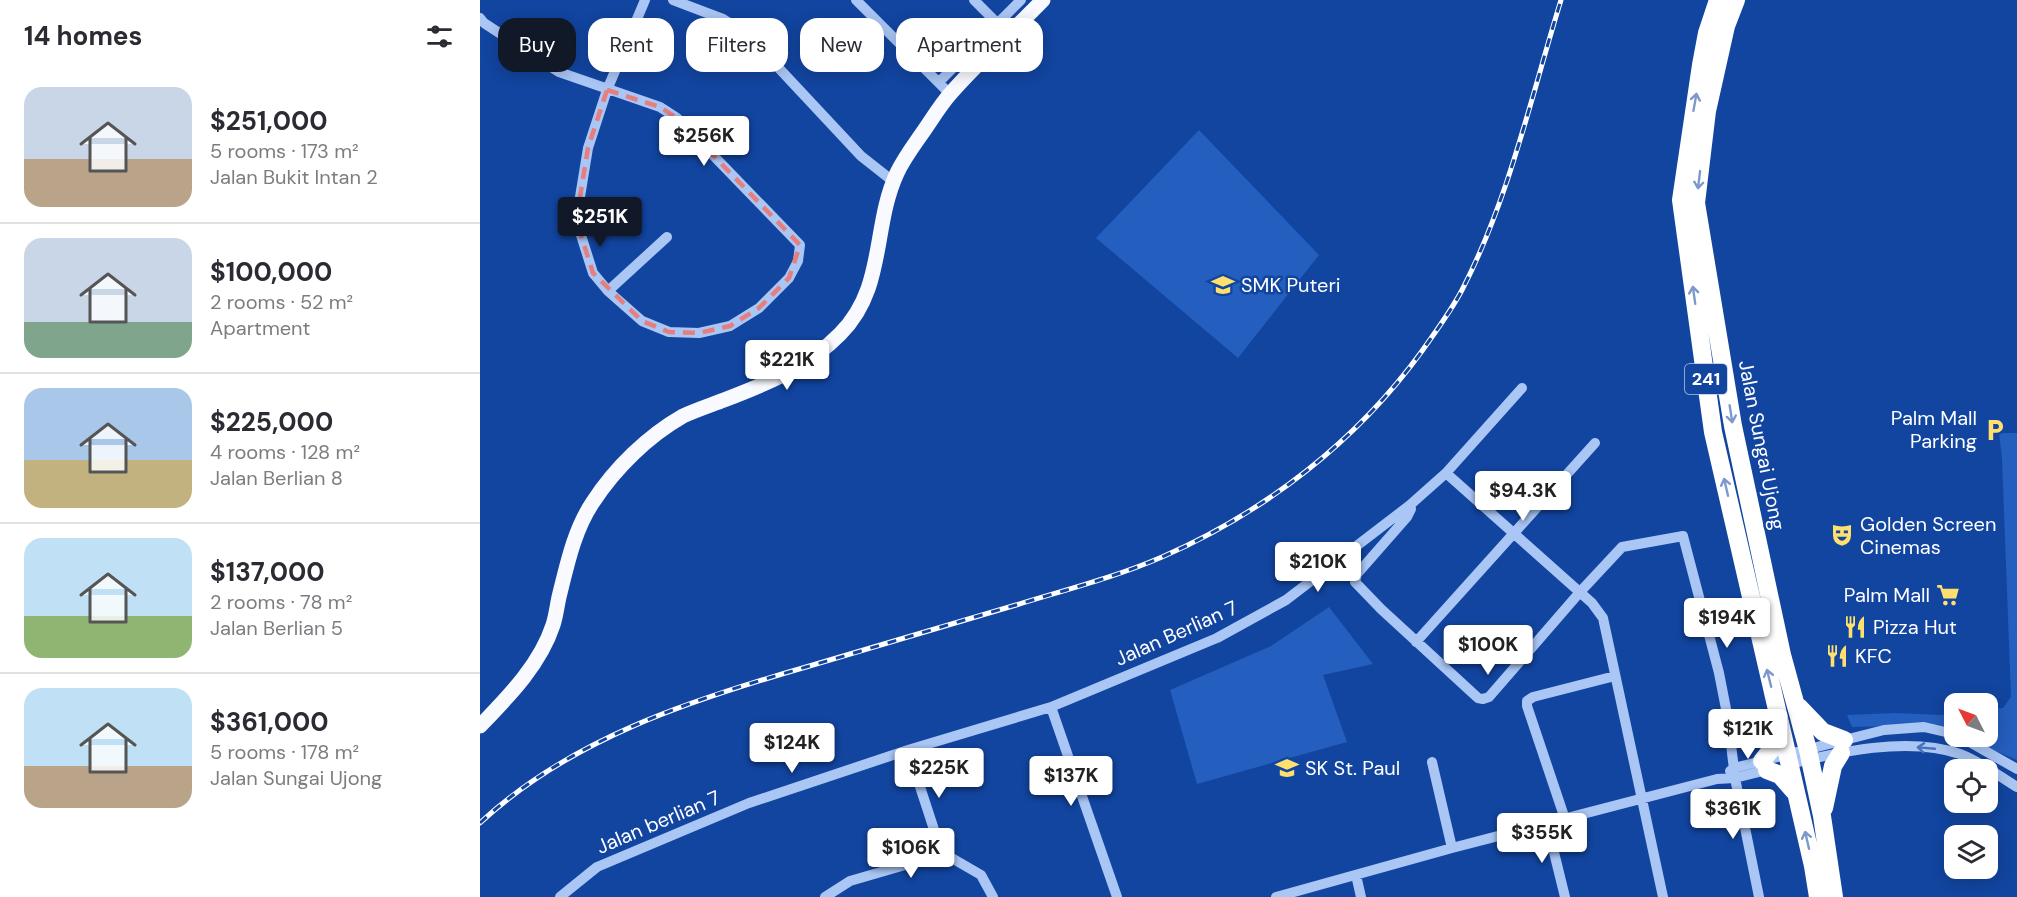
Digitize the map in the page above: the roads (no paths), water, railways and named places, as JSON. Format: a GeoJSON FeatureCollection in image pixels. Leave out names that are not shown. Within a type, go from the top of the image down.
{"type":"FeatureCollection","features":[{"type":"Feature","properties":{"kind":"highway","name":"241"},"geometry":{"type":"LineString","coordinates":[[1718,0],[1707,33],[1701,65],[1681,200],[1713,432],[1797,795],[1818,897]]}},
{"type":"Feature","properties":{"kind":"highway","name":"Jalan Sungai Ujong"},"geometry":{"type":"LineString","coordinates":[[1736,0],[1726,26],[1707,111],[1696,203],[1733,426],[1782,655],[1809,755],[1822,816],[1834,897]]}},
{"type":"Feature","properties":{"kind":"highway"},"geometry":{"type":"LineString","coordinates":[[1796,704],[1823,732],[1843,746],[1833,766],[1822,816]]}},
{"type":"Feature","properties":{"kind":"highway"},"geometry":{"type":"LineString","coordinates":[[1778,718],[1774,746],[1765,766],[1784,779],[1797,795]]}},
{"type":"Feature","properties":{"kind":"main road"},"geometry":{"type":"LineString","coordinates":[[1026,18],[1043,0]]}},
{"type":"Feature","properties":{"kind":"main road"},"geometry":{"type":"LineString","coordinates":[[480,726],[525,677],[541,653],[553,626],[579,526],[592,503],[625,462],[661,431],[685,416],[791,372],[842,333],[859,310],[871,285],[883,219],[894,182],[911,150],[950,94],[972,72]]}},
{"type":"Feature","properties":{"kind":"street"},"geometry":{"type":"LineString","coordinates":[[481,22],[559,72],[607,90],[660,107],[677,118],[800,245],[798,261],[789,278],[759,308],[730,326],[699,333],[669,332],[642,321],[608,291],[593,273],[580,232],[579,203],[588,148],[607,90],[645,0]]}},
{"type":"Feature","properties":{"kind":"street"},"geometry":{"type":"LineString","coordinates":[[673,0],[723,19],[747,34],[861,156],[894,182]]}},
{"type":"Feature","properties":{"kind":"street"},"geometry":{"type":"LineString","coordinates":[[856,0],[950,94]]}},
{"type":"Feature","properties":{"kind":"street"},"geometry":{"type":"LineString","coordinates":[[974,0],[993,18]]}},
{"type":"Feature","properties":{"kind":"street"},"geometry":{"type":"LineString","coordinates":[[1003,18],[1021,0]]}},
{"type":"Feature","properties":{"kind":"street"},"geometry":{"type":"LineString","coordinates":[[939,82],[949,72]]}},
{"type":"Feature","properties":{"kind":"street"},"geometry":{"type":"LineString","coordinates":[[608,291],[667,237]]}},
{"type":"Feature","properties":{"kind":"street","name":"Jalan Berlian 7"},"geometry":{"type":"LineString","coordinates":[[1052,707],[1217,638],[1276,606],[1410,505],[1446,473],[1522,388]]}},
{"type":"Feature","properties":{"kind":"street"},"geometry":{"type":"LineString","coordinates":[[1416,642],[1595,443]]}},
{"type":"Feature","properties":{"kind":"street"},"geometry":{"type":"LineString","coordinates":[[1446,473],[1592,603],[1603,618],[1663,897]]}},
{"type":"Feature","properties":{"kind":"street"},"geometry":{"type":"LineString","coordinates":[[1410,505],[1411,509],[1407,517],[1357,574],[1355,582],[1416,642],[1478,698],[1483,699],[1489,697],[1580,592],[1622,548],[1683,537],[1719,674],[1759,897]]}},
{"type":"Feature","properties":{"kind":"street"},"geometry":{"type":"LineString","coordinates":[[1565,819],[1527,701],[1533,697],[1615,676]]}},
{"type":"Feature","properties":{"kind":"street"},"geometry":{"type":"LineString","coordinates":[[1052,707],[1117,897]]}},
{"type":"Feature","properties":{"kind":"street","name":"Jalan berlian 7"},"geometry":{"type":"LineString","coordinates":[[565,896],[597,867],[749,803],[908,750],[1052,707]]}},
{"type":"Feature","properties":{"kind":"street"},"geometry":{"type":"LineString","coordinates":[[1276,897],[1452,848],[1843,746],[1884,730],[1924,727],[1944,732]]}},
{"type":"Feature","properties":{"kind":"street"},"geometry":{"type":"LineString","coordinates":[[1843,746],[1942,749],[1962,755],[2017,787]]}},
{"type":"Feature","properties":{"kind":"street"},"geometry":{"type":"LineString","coordinates":[[1979,747],[2015,767]]}},
{"type":"Feature","properties":{"kind":"street"},"geometry":{"type":"LineString","coordinates":[[908,750],[943,857]]}},
{"type":"Feature","properties":{"kind":"street"},"geometry":{"type":"LineString","coordinates":[[1432,762],[1452,848]]}},
{"type":"Feature","properties":{"kind":"street"},"geometry":{"type":"LineString","coordinates":[[1547,824],[1565,897]]}},
{"type":"Feature","properties":{"kind":"street"},"geometry":{"type":"LineString","coordinates":[[825,897],[850,881],[936,856],[950,857],[981,875],[993,897]]}},
{"type":"Feature","properties":{"kind":"street"},"geometry":{"type":"LineString","coordinates":[[1356,875],[1361,897]]}},
{"type":"Feature","properties":{"kind":"railway"},"geometry":{"type":"LineString","coordinates":[[480,823],[515,794],[553,768],[592,745],[634,726],[719,693],[1127,571],[1162,557],[1237,519],[1306,471],[1338,444],[1396,384],[1422,351],[1462,290],[1479,255],[1506,184],[1561,0]]}},
{"type":"Feature","properties":{"kind":"place","name":"SMK Puteri"},"geometry":{"type":"Point","coordinates":[1223,285]}},
{"type":"Feature","properties":{"kind":"place","name":"Palm Mall Parking"},"geometry":{"type":"Point","coordinates":[1995,430]}},
{"type":"Feature","properties":{"kind":"place","name":"Golden Screen Cinemas"},"geometry":{"type":"Point","coordinates":[1842,535]}},
{"type":"Feature","properties":{"kind":"place","name":"Palm Mall"},"geometry":{"type":"Point","coordinates":[1948,595]}},
{"type":"Feature","properties":{"kind":"place","name":"Pizza Hut"},"geometry":{"type":"Point","coordinates":[1855,627]}},
{"type":"Feature","properties":{"kind":"place","name":"KFC"},"geometry":{"type":"Point","coordinates":[1837,656]}},
{"type":"Feature","properties":{"kind":"place","name":"SK St. Paul"},"geometry":{"type":"Point","coordinates":[1287,768]}}]}
